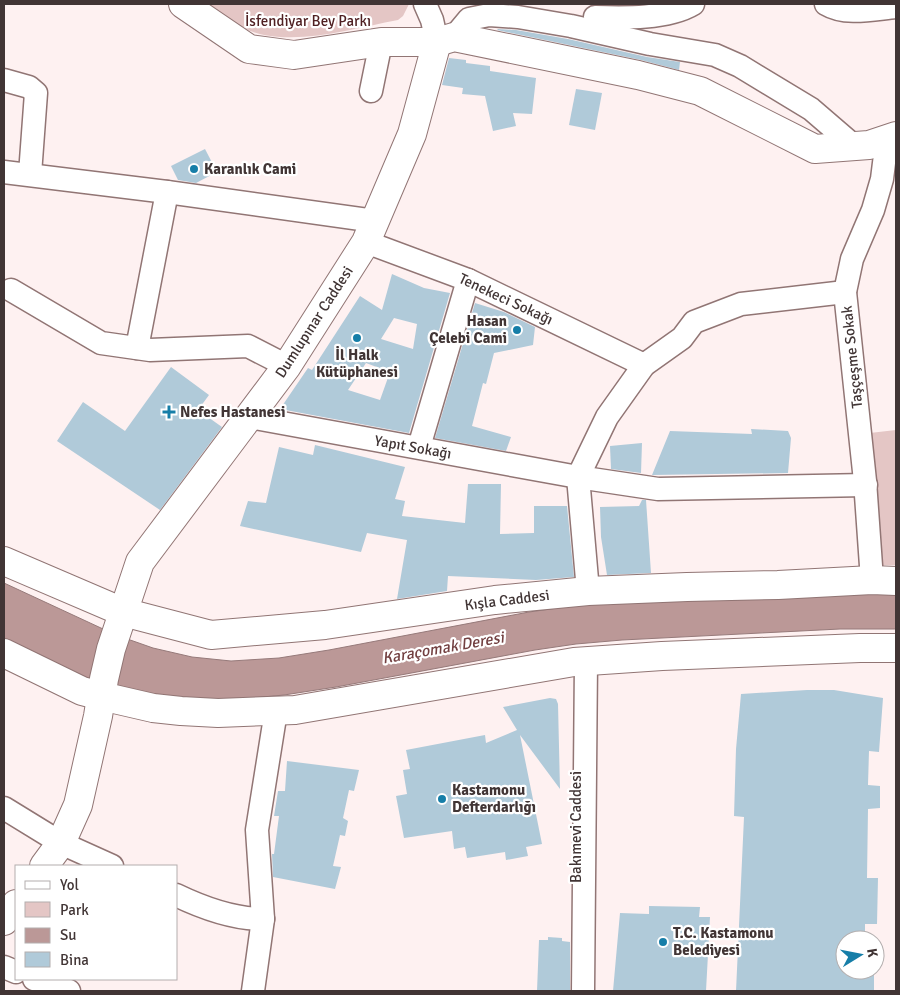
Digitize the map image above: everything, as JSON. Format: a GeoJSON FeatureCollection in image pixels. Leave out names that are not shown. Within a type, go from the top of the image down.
{"type":"FeatureCollection","features":[{"type":"Feature","properties":{"kind":"main road"},"geometry":{"type":"LineString","coordinates":[[184,4],[249,48],[294,55],[381,42],[446,40],[638,75],[700,91],[815,149],[869,146],[892,138]]}},
{"type":"Feature","properties":{"kind":"main road","name":"Dumlupınar Caddesi"},"geometry":{"type":"LineString","coordinates":[[45,865],[61,843],[78,804],[111,649],[140,562],[287,366],[370,232],[412,134],[446,40]]}},
{"type":"Feature","properties":{"kind":"main road","name":"Kışla Caddesi"},"geometry":{"type":"LineString","coordinates":[[4,561],[123,612],[211,635],[325,625],[495,600],[588,591],[884,581]]}},
{"type":"Feature","properties":{"kind":"main road"},"geometry":{"type":"LineString","coordinates":[[4,653],[82,691],[153,708],[218,713],[295,710],[580,662],[662,656],[896,648]]}},
{"type":"Feature","properties":{"kind":"main road"},"geometry":{"type":"LineString","coordinates":[[4,921],[15,905]]}},
{"type":"Feature","properties":{"kind":"street","name":"Dumlupınar Caddesi"},"geometry":{"type":"LineString","coordinates":[[425,4],[432,20],[446,40]]}},
{"type":"Feature","properties":{"kind":"street"},"geometry":{"type":"LineString","coordinates":[[446,40],[470,20],[489,15],[595,18],[653,15],[681,11],[693,4]]}},
{"type":"Feature","properties":{"kind":"street"},"geometry":{"type":"LineString","coordinates":[[826,4],[835,9],[852,11],[896,7]]}},
{"type":"Feature","properties":{"kind":"street"},"geometry":{"type":"LineString","coordinates":[[595,18],[650,44],[715,56],[740,66],[811,109],[854,146]]}},
{"type":"Feature","properties":{"kind":"street"},"geometry":{"type":"LineString","coordinates":[[371,90],[381,42]]}},
{"type":"Feature","properties":{"kind":"street"},"geometry":{"type":"LineString","coordinates":[[4,80],[30,87],[36,93],[30,174]]}},
{"type":"Feature","properties":{"kind":"street","name":"Taşçeşme Sokak"},"geometry":{"type":"LineString","coordinates":[[884,581],[866,485],[845,292],[852,258],[873,210],[892,138]]}},
{"type":"Feature","properties":{"kind":"street","name":"Tenekeci Sokağı"},"geometry":{"type":"LineString","coordinates":[[4,172],[167,192],[370,232],[644,365]]}},
{"type":"Feature","properties":{"kind":"street"},"geometry":{"type":"LineString","coordinates":[[137,348],[167,192]]}},
{"type":"Feature","properties":{"kind":"street"},"geometry":{"type":"LineString","coordinates":[[419,447],[468,280]]}},
{"type":"Feature","properties":{"kind":"street"},"geometry":{"type":"LineString","coordinates":[[12,290],[101,344],[150,350],[248,346],[287,366]]}},
{"type":"Feature","properties":{"kind":"street"},"geometry":{"type":"LineString","coordinates":[[588,591],[578,478],[607,417],[644,365],[682,338],[694,322],[742,304],[845,292]]}},
{"type":"Feature","properties":{"kind":"street","name":"Yapıt Sokağı"},"geometry":{"type":"LineString","coordinates":[[249,417],[578,478],[658,489],[866,485]]}},
{"type":"Feature","properties":{"kind":"street"},"geometry":{"type":"LineString","coordinates":[[580,662],[583,991]]}},
{"type":"Feature","properties":{"kind":"street","name":"Bakımevi Caddesi"},"geometry":{"type":"LineString","coordinates":[[572,991],[580,662]]}},
{"type":"Feature","properties":{"kind":"street"},"geometry":{"type":"LineString","coordinates":[[253,991],[263,919],[256,830],[276,711]]}},
{"type":"Feature","properties":{"kind":"street"},"geometry":{"type":"LineString","coordinates":[[4,808],[61,843],[110,865]]}},
{"type":"Feature","properties":{"kind":"street"},"geometry":{"type":"LineString","coordinates":[[178,897],[245,919],[263,919]]}},
{"type":"Feature","properties":{"kind":"street"},"geometry":{"type":"LineString","coordinates":[[37,980],[69,991]]}},
{"type":"Feature","properties":{"kind":"green space","name":"İsfendiyar Bey Parkı"},"geometry":{"type":"Polygon","coordinates":[[[206,4],[409,4],[403,16],[398,20],[331,34],[281,37],[264,35],[248,30],[206,4]]]}},
{"type":"Feature","properties":{"kind":"green space"},"geometry":{"type":"Polygon","coordinates":[[[896,430],[896,565],[873,565],[861,434],[896,430]]]}},
{"type":"Feature","properties":{"kind":"water","name":"Karaçomak Deresi"},"geometry":{"type":"Polygon","coordinates":[[[4,583],[116,635],[153,648],[192,657],[231,661],[279,658],[529,612],[620,602],[896,591],[896,629],[840,629],[576,644],[284,695],[232,700],[179,699],[129,690],[84,677],[40,659],[4,639],[4,583]]]}},
{"type":"Feature","properties":{"kind":"building"},"geometry":{"type":"Polygon","coordinates":[[[497,30],[516,30],[568,39],[647,57],[680,62],[679,70],[641,60],[497,30]]]}},
{"type":"Feature","properties":{"kind":"building"},"geometry":{"type":"Polygon","coordinates":[[[449,58],[466,60],[466,63],[490,66],[490,71],[536,78],[532,114],[513,113],[516,126],[493,131],[485,96],[462,94],[463,88],[442,85],[449,58]]]}},
{"type":"Feature","properties":{"kind":"building"},"geometry":{"type":"Polygon","coordinates":[[[576,89],[602,93],[595,130],[569,125],[576,89]]]}},
{"type":"Feature","properties":{"kind":"building","name":"Karanlık Cami"},"geometry":{"type":"Polygon","coordinates":[[[205,149],[217,172],[196,183],[178,180],[171,166],[205,149]]]}},
{"type":"Feature","properties":{"kind":"building"},"geometry":{"type":"Polygon","coordinates":[[[392,274],[424,288],[450,293],[409,433],[280,409],[308,368],[312,370],[360,296],[382,310],[392,274]],[[394,318],[381,339],[413,349],[417,324],[394,318]],[[366,363],[348,390],[380,400],[390,372],[366,363]]]}},
{"type":"Feature","properties":{"kind":"building"},"geometry":{"type":"Polygon","coordinates":[[[475,303],[504,312],[535,327],[533,345],[494,353],[486,384],[483,383],[472,426],[511,437],[506,451],[435,438],[475,303]]]}},
{"type":"Feature","properties":{"kind":"building"},"geometry":{"type":"Polygon","coordinates":[[[171,367],[209,395],[198,410],[222,427],[160,510],[57,441],[83,402],[125,431],[171,367]]]}},
{"type":"Feature","properties":{"kind":"building"},"geometry":{"type":"Polygon","coordinates":[[[751,429],[788,431],[791,438],[788,473],[652,475],[670,431],[752,434],[751,429]]]}},
{"type":"Feature","properties":{"kind":"building"},"geometry":{"type":"Polygon","coordinates":[[[642,443],[641,473],[611,469],[610,446],[642,443]]]}},
{"type":"Feature","properties":{"kind":"building"},"geometry":{"type":"Polygon","coordinates":[[[315,445],[405,467],[395,499],[405,501],[402,516],[465,523],[468,484],[501,484],[500,534],[534,533],[534,506],[567,506],[574,577],[536,580],[448,576],[447,591],[397,599],[407,540],[367,533],[361,552],[240,526],[248,501],[266,503],[279,447],[313,455],[315,445]]]}},
{"type":"Feature","properties":{"kind":"building"},"geometry":{"type":"Polygon","coordinates":[[[642,500],[646,500],[651,573],[607,575],[601,537],[600,507],[639,506],[642,500]]]}},
{"type":"Feature","properties":{"kind":"building"},"geometry":{"type":"Polygon","coordinates":[[[834,690],[883,698],[879,752],[869,751],[868,785],[880,786],[880,808],[868,809],[867,878],[878,878],[877,924],[865,924],[865,930],[835,930],[835,980],[874,980],[874,991],[736,991],[744,817],[734,816],[736,749],[741,694],[834,690]]]}},
{"type":"Feature","properties":{"kind":"building","name":"Kastamonu Defterdarlığı"},"geometry":{"type":"Polygon","coordinates":[[[550,698],[556,699],[558,704],[560,789],[520,735],[542,844],[526,847],[528,856],[506,860],[505,852],[467,858],[465,847],[454,849],[452,831],[404,838],[396,796],[407,794],[403,770],[410,769],[406,750],[485,735],[486,743],[517,730],[503,707],[550,698]]]}},
{"type":"Feature","properties":{"kind":"building"},"geometry":{"type":"Polygon","coordinates":[[[287,761],[359,770],[354,791],[349,790],[343,818],[348,821],[345,836],[340,835],[333,866],[341,867],[335,889],[273,877],[272,854],[274,854],[279,816],[274,816],[278,791],[285,791],[287,761]]]}},
{"type":"Feature","properties":{"kind":"building","name":"T.C. Kastamonu Belediyesi"},"geometry":{"type":"Polygon","coordinates":[[[649,906],[700,907],[699,917],[710,917],[706,991],[613,991],[620,913],[649,914],[649,906]]]}},
{"type":"Feature","properties":{"kind":"building"},"geometry":{"type":"Polygon","coordinates":[[[548,937],[562,938],[562,941],[570,942],[570,991],[537,991],[539,940],[548,940],[548,937]]]}},
{"type":"Feature","properties":{"kind":"place","name":"Karanlık Cami"},"geometry":{"type":"Point","coordinates":[194,169]}},
{"type":"Feature","properties":{"kind":"place","name":"Hasan Çelebi Cami"},"geometry":{"type":"Point","coordinates":[517,330]}},
{"type":"Feature","properties":{"kind":"place","name":"İl Halk Kütüphanesi"},"geometry":{"type":"Point","coordinates":[357,338]}},
{"type":"Feature","properties":{"kind":"place","name":"Nefes Hastanesi"},"geometry":{"type":"Point","coordinates":[169,412]}},
{"type":"Feature","properties":{"kind":"place","name":"Kastamonu Defterdarlığı"},"geometry":{"type":"Point","coordinates":[442,799]}},
{"type":"Feature","properties":{"kind":"place","name":"T.C. Kastamonu Belediyesi"},"geometry":{"type":"Point","coordinates":[663,942]}}]}
